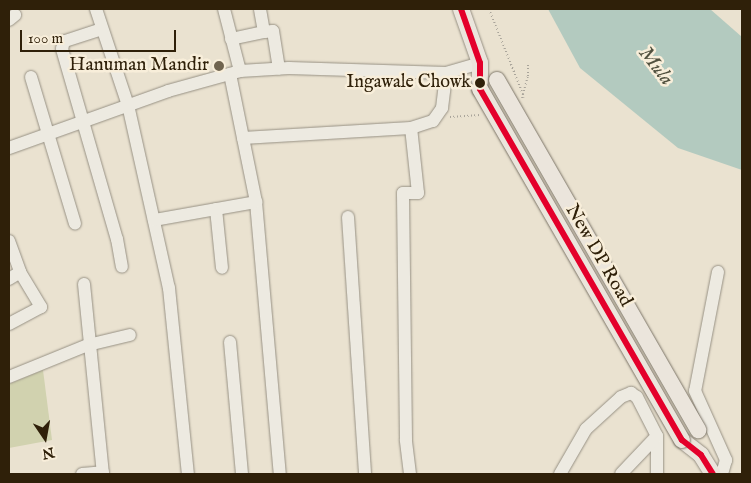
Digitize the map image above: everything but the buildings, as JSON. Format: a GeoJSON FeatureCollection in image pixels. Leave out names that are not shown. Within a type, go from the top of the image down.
{"type":"FeatureCollection","features":[{"type":"Feature","properties":{"kind":"main road","name":"New DP Road"},"geometry":{"type":"LineString","coordinates":[[462,9],[480,63],[480,89],[682,440],[701,455],[713,474]]}},
{"type":"Feature","properties":{"kind":"main road","name":"New DP Road"},"geometry":{"type":"LineString","coordinates":[[480,63],[497,80],[698,430],[701,455]]}},
{"type":"Feature","properties":{"kind":"street"},"geometry":{"type":"LineString","coordinates":[[96,9],[128,105],[169,288],[188,474]]}},
{"type":"Feature","properties":{"kind":"street"},"geometry":{"type":"LineString","coordinates":[[224,9],[231,39],[243,138],[256,202],[280,474]]}},
{"type":"Feature","properties":{"kind":"street"},"geometry":{"type":"LineString","coordinates":[[260,9],[264,32]]}},
{"type":"Feature","properties":{"kind":"street"},"geometry":{"type":"LineString","coordinates":[[102,29],[62,44],[122,267]]}},
{"type":"Feature","properties":{"kind":"street"},"geometry":{"type":"LineString","coordinates":[[231,39],[274,31],[279,68]]}},
{"type":"Feature","properties":{"kind":"street"},"geometry":{"type":"LineString","coordinates":[[9,148],[82,120],[235,73],[279,68],[446,73],[480,63]]}},
{"type":"Feature","properties":{"kind":"street"},"geometry":{"type":"LineString","coordinates":[[243,138],[411,128],[433,121],[442,108],[446,73]]}},
{"type":"Feature","properties":{"kind":"street"},"geometry":{"type":"LineString","coordinates":[[31,77],[75,224]]}},
{"type":"Feature","properties":{"kind":"street"},"geometry":{"type":"LineString","coordinates":[[410,474],[406,440],[403,192],[418,193],[411,128]]}},
{"type":"Feature","properties":{"kind":"street"},"geometry":{"type":"LineString","coordinates":[[154,220],[256,202]]}},
{"type":"Feature","properties":{"kind":"street"},"geometry":{"type":"LineString","coordinates":[[216,209],[222,268]]}},
{"type":"Feature","properties":{"kind":"street"},"geometry":{"type":"LineString","coordinates":[[348,218],[365,474]]}},
{"type":"Feature","properties":{"kind":"street"},"geometry":{"type":"LineString","coordinates":[[9,240],[14,276],[28,285],[41,307],[9,324]]}},
{"type":"Feature","properties":{"kind":"street"},"geometry":{"type":"LineString","coordinates":[[718,272],[695,391],[726,460],[722,474]]}},
{"type":"Feature","properties":{"kind":"street"},"geometry":{"type":"LineString","coordinates":[[82,474],[103,473],[88,345],[84,284]]}},
{"type":"Feature","properties":{"kind":"street"},"geometry":{"type":"LineString","coordinates":[[9,377],[88,345],[130,335]]}},
{"type":"Feature","properties":{"kind":"street"},"geometry":{"type":"LineString","coordinates":[[230,342],[242,474]]}},
{"type":"Feature","properties":{"kind":"street"},"geometry":{"type":"LineString","coordinates":[[560,474],[586,429],[626,393],[637,397],[657,436],[657,474]]}},
{"type":"Feature","properties":{"kind":"street"},"geometry":{"type":"LineString","coordinates":[[620,474],[657,436]]}},
{"type":"Feature","properties":{"kind":"path"},"geometry":{"type":"LineString","coordinates":[[490,9],[524,98]]}},
{"type":"Feature","properties":{"kind":"green space"},"geometry":{"type":"Polygon","coordinates":[[[43,370],[52,440],[9,448],[9,384],[43,370]]]}},
{"type":"Feature","properties":{"kind":"water","name":"Mula"},"geometry":{"type":"Polygon","coordinates":[[[548,9],[710,9],[742,37],[742,170],[678,148],[580,68],[548,9]]]}},
{"type":"Feature","properties":{"kind":"transit line"},"geometry":{"type":"LineString","coordinates":[[461,9],[480,63],[480,89],[682,440],[701,455],[713,474]]}},
{"type":"Feature","properties":{"kind":"place","name":"Hanuman Mandir"},"geometry":{"type":"Point","coordinates":[219,66]}},
{"type":"Feature","properties":{"kind":"place","name":"Ingawale Chowk"},"geometry":{"type":"Point","coordinates":[480,83]}}]}
